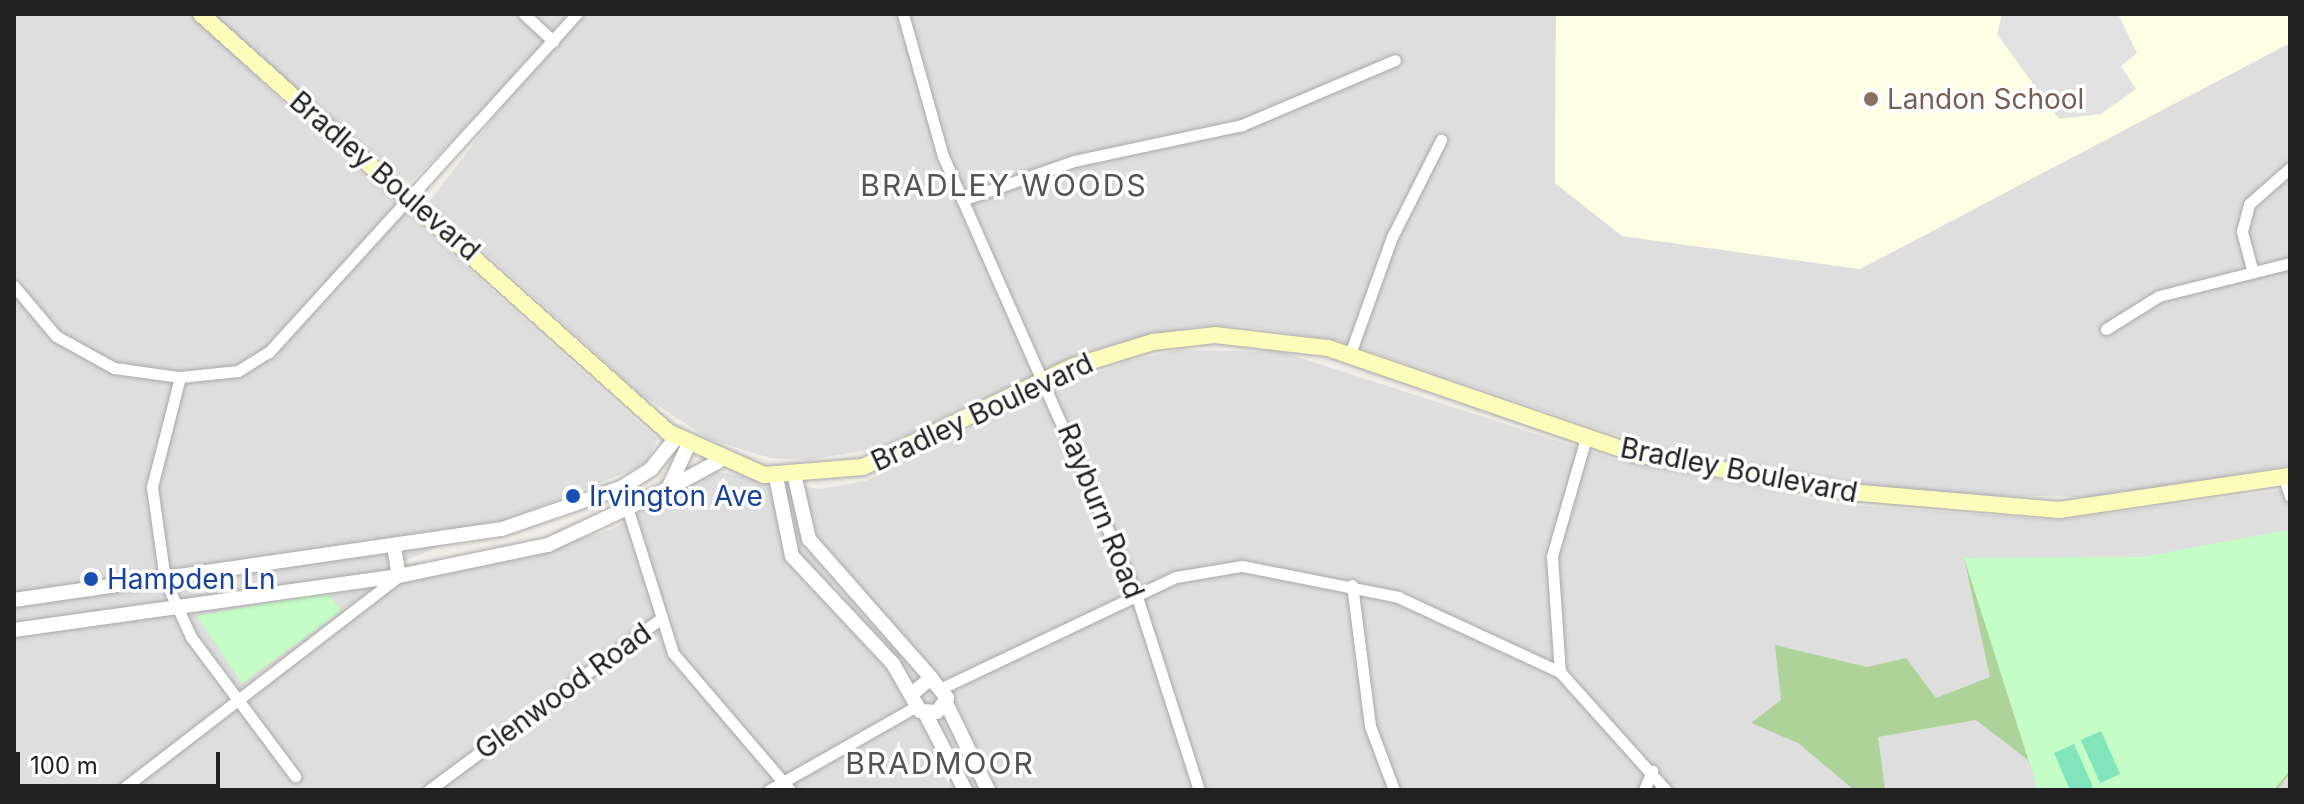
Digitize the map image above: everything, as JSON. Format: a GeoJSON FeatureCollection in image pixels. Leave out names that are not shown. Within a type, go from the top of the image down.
{"type":"FeatureCollection","features":[{"type":"Feature","properties":{"kind":"main road","name":"Bradley Boulevard"},"geometry":{"type":"LineString","coordinates":[[201,14],[682,442],[719,461],[776,477],[795,478],[882,460],[1046,378],[1122,349],[1185,337],[1274,338],[1350,354],[1586,438],[1721,473],[2005,509],[2122,506],[2287,477]]}},
{"type":"Feature","properties":{"kind":"street"},"geometry":{"type":"LineString","coordinates":[[524,14],[553,41]]}},
{"type":"Feature","properties":{"kind":"street"},"geometry":{"type":"LineString","coordinates":[[14,286],[56,336],[83,354],[114,368],[214,378],[269,352],[577,14]]}},
{"type":"Feature","properties":{"kind":"street","name":"Rayburn Road"},"geometry":{"type":"LineString","coordinates":[[903,14],[962,200],[1046,378],[1136,594],[1199,790]]}},
{"type":"Feature","properties":{"kind":"street"},"geometry":{"type":"LineString","coordinates":[[962,200],[1074,161],[1242,125],[1395,60]]}},
{"type":"Feature","properties":{"kind":"street"},"geometry":{"type":"LineString","coordinates":[[1350,354],[1392,237],[1441,140]]}},
{"type":"Feature","properties":{"kind":"street"},"geometry":{"type":"LineString","coordinates":[[2252,269],[2242,231],[2249,204],[2290,168]]}},
{"type":"Feature","properties":{"kind":"street"},"geometry":{"type":"LineString","coordinates":[[2106,329],[2159,296],[2252,269],[2290,263]]}},
{"type":"Feature","properties":{"kind":"street"},"geometry":{"type":"LineString","coordinates":[[180,377],[152,487],[165,580],[174,608],[237,702],[295,776]]}},
{"type":"Feature","properties":{"kind":"street"},"geometry":{"type":"LineString","coordinates":[[1560,672],[1552,556],[1586,438]]}},
{"type":"Feature","properties":{"kind":"street"},"geometry":{"type":"LineString","coordinates":[[14,600],[502,529],[621,488],[651,469],[682,442]]}},
{"type":"Feature","properties":{"kind":"street"},"geometry":{"type":"LineString","coordinates":[[668,489],[682,442]]}},
{"type":"Feature","properties":{"kind":"street"},"geometry":{"type":"LineString","coordinates":[[14,630],[399,576],[548,545],[628,514],[719,461]]}},
{"type":"Feature","properties":{"kind":"street"},"geometry":{"type":"LineString","coordinates":[[776,477],[792,556],[865,630],[917,705],[965,790]]}},
{"type":"Feature","properties":{"kind":"street"},"geometry":{"type":"LineString","coordinates":[[2287,477],[2290,496]]}},
{"type":"Feature","properties":{"kind":"street"},"geometry":{"type":"LineString","coordinates":[[795,478],[809,539],[931,678],[944,687],[946,703],[988,790]]}},
{"type":"Feature","properties":{"kind":"street"},"geometry":{"type":"LineString","coordinates":[[621,488],[659,620],[691,678],[787,785]]}},
{"type":"Feature","properties":{"kind":"street"},"geometry":{"type":"LineString","coordinates":[[394,546],[399,576]]}},
{"type":"Feature","properties":{"kind":"street"},"geometry":{"type":"LineString","coordinates":[[944,687],[1176,577],[1242,566],[1352,585],[1438,612],[1560,672],[1666,790]]}},
{"type":"Feature","properties":{"kind":"street"},"geometry":{"type":"LineString","coordinates":[[121,790],[399,576]]}},
{"type":"Feature","properties":{"kind":"street"},"geometry":{"type":"LineString","coordinates":[[1352,585],[1370,726],[1394,790]]}},
{"type":"Feature","properties":{"kind":"street","name":"Glenwood Road"},"geometry":{"type":"LineString","coordinates":[[429,790],[659,620]]}},
{"type":"Feature","properties":{"kind":"street"},"geometry":{"type":"LineString","coordinates":[[917,705],[931,678]]}},
{"type":"Feature","properties":{"kind":"street"},"geometry":{"type":"LineString","coordinates":[[769,790],[787,785],[917,705],[946,703]]}},
{"type":"Feature","properties":{"kind":"street"},"geometry":{"type":"LineString","coordinates":[[1644,790],[1652,771]]}},
{"type":"Feature","properties":{"kind":"shaded area"},"geometry":{"type":"Polygon","coordinates":[[[14,14],[197,14],[263,84],[657,439],[647,464],[396,564],[508,557],[611,530],[712,471],[820,489],[866,481],[1027,400],[1128,361],[1178,350],[1282,352],[1614,459],[1838,504],[2060,520],[2290,489],[2290,790],[14,790],[14,14]]]}},
{"type":"Feature","properties":{"kind":"shaded area"},"geometry":{"type":"Polygon","coordinates":[[[203,14],[1556,14],[1555,183],[1622,236],[1860,269],[2290,43],[2290,465],[2105,497],[1958,495],[1872,485],[1663,451],[1337,340],[1242,326],[1191,327],[1083,352],[878,448],[809,460],[770,458],[711,440],[643,396],[429,202],[546,48],[410,183],[203,14]]]}},
{"type":"Feature","properties":{"kind":"shaded area","name":"Landon School"},"geometry":{"type":"Polygon","coordinates":[[[1556,14],[2290,14],[2290,43],[1860,269],[1622,236],[1555,183],[1556,14]]]}},
{"type":"Feature","properties":{"kind":"shaded area"},"geometry":{"type":"Polygon","coordinates":[[[2002,14],[2118,14],[2137,53],[2121,66],[2136,89],[2101,114],[2059,119],[1997,34],[2002,14]]]}},
{"type":"Feature","properties":{"kind":"green space"},"geometry":{"type":"Polygon","coordinates":[[[2288,530],[2290,770],[2274,790],[2038,790],[1964,558],[2142,557],[2288,530]]]}},
{"type":"Feature","properties":{"kind":"green space"},"geometry":{"type":"Polygon","coordinates":[[[1964,558],[2290,586],[2290,773],[2277,790],[2039,790],[2028,760],[1976,720],[1878,737],[1885,788],[1854,790],[1798,743],[1751,723],[1781,700],[1775,645],[1867,667],[1906,658],[1936,698],[1990,677],[1964,558]]]}},
{"type":"Feature","properties":{"kind":"green space"},"geometry":{"type":"Polygon","coordinates":[[[327,592],[341,611],[242,683],[197,616],[327,592]]]}},
{"type":"Feature","properties":{"kind":"green space"},"geometry":{"type":"Polygon","coordinates":[[[2101,731],[2120,774],[2100,783],[2081,740],[2101,731]]]}},
{"type":"Feature","properties":{"kind":"green space"},"geometry":{"type":"Polygon","coordinates":[[[2074,744],[2093,787],[2085,790],[2070,790],[2054,753],[2074,744]]]}},
{"type":"Feature","properties":{"kind":"place","name":"Landon School"},"geometry":{"type":"Point","coordinates":[1871,99]}},
{"type":"Feature","properties":{"kind":"place","name":"Irvington Ave"},"geometry":{"type":"Point","coordinates":[573,496]}},
{"type":"Feature","properties":{"kind":"place","name":"Hampden Ln"},"geometry":{"type":"Point","coordinates":[91,579]}},
{"type":"Feature","properties":{"kind":"district","name":"BRADLEY WOODS"},"geometry":{"type":"Point","coordinates":[1004,185]}},
{"type":"Feature","properties":{"kind":"district","name":"BRADMOOR"},"geometry":{"type":"Point","coordinates":[940,763]}}]}
